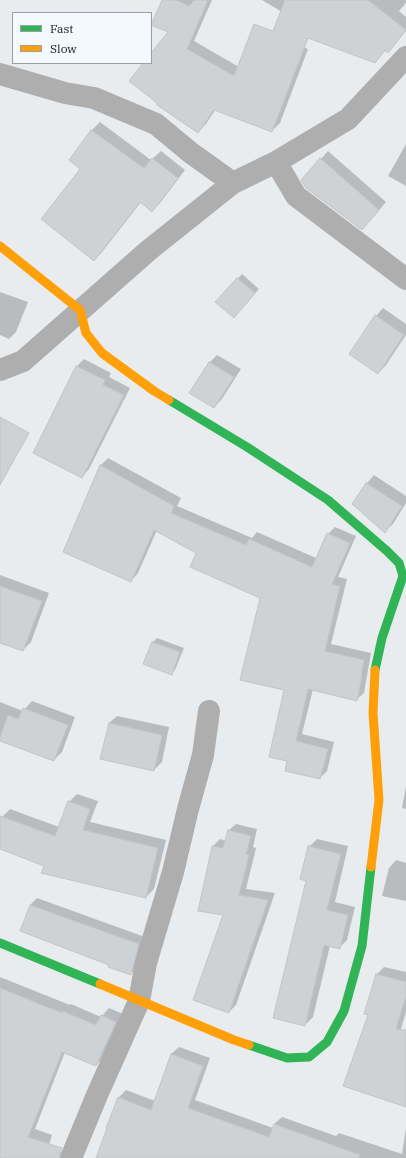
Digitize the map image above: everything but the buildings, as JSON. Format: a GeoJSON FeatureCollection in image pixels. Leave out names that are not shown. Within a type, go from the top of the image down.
{"type":"FeatureCollection","features":[{"type":"Feature","properties":{"kind":"street"},"geometry":{"type":"LineString","coordinates":[[0,370],[23,361],[149,250],[233,183],[276,162],[348,119],[406,57]]}},
{"type":"Feature","properties":{"kind":"street"},"geometry":{"type":"LineString","coordinates":[[0,74],[65,93],[94,98],[156,124],[233,183]]}},
{"type":"Feature","properties":{"kind":"street"},"geometry":{"type":"LineString","coordinates":[[276,162],[296,196],[406,279]]}},
{"type":"Feature","properties":{"kind":"street"},"geometry":{"type":"LineString","coordinates":[[0,246],[80,310],[86,333],[102,353],[154,391],[247,447],[328,500],[387,551],[398,563],[403,576],[382,638],[374,673],[373,713],[379,800],[362,946],[344,1011],[327,1042],[308,1057],[287,1058],[234,1040],[0,943]]}},
{"type":"Feature","properties":{"kind":"street"},"geometry":{"type":"LineString","coordinates":[[71,1158],[139,1001],[146,963],[173,872],[203,755],[209,711]]}},
{"type":"Feature","properties":{"kind":"traffic: fast"},"geometry":{"type":"LineString","coordinates":[[169,400],[247,447],[328,500],[399,563],[403,576],[382,638],[375,670]]}},
{"type":"Feature","properties":{"kind":"traffic: fast"},"geometry":{"type":"LineString","coordinates":[[249,1045],[287,1058],[309,1057],[327,1042],[344,1011],[362,946],[371,867]]}},
{"type":"Feature","properties":{"kind":"traffic: fast"},"geometry":{"type":"LineString","coordinates":[[0,943],[100,984]]}},
{"type":"Feature","properties":{"kind":"traffic: slow"},"geometry":{"type":"LineString","coordinates":[[0,246],[80,310],[86,333],[102,353],[154,391],[169,400]]}},
{"type":"Feature","properties":{"kind":"traffic: slow"},"geometry":{"type":"LineString","coordinates":[[371,867],[379,800],[373,713],[375,670]]}},
{"type":"Feature","properties":{"kind":"traffic: slow"},"geometry":{"type":"LineString","coordinates":[[100,984],[249,1045]]}}]}
